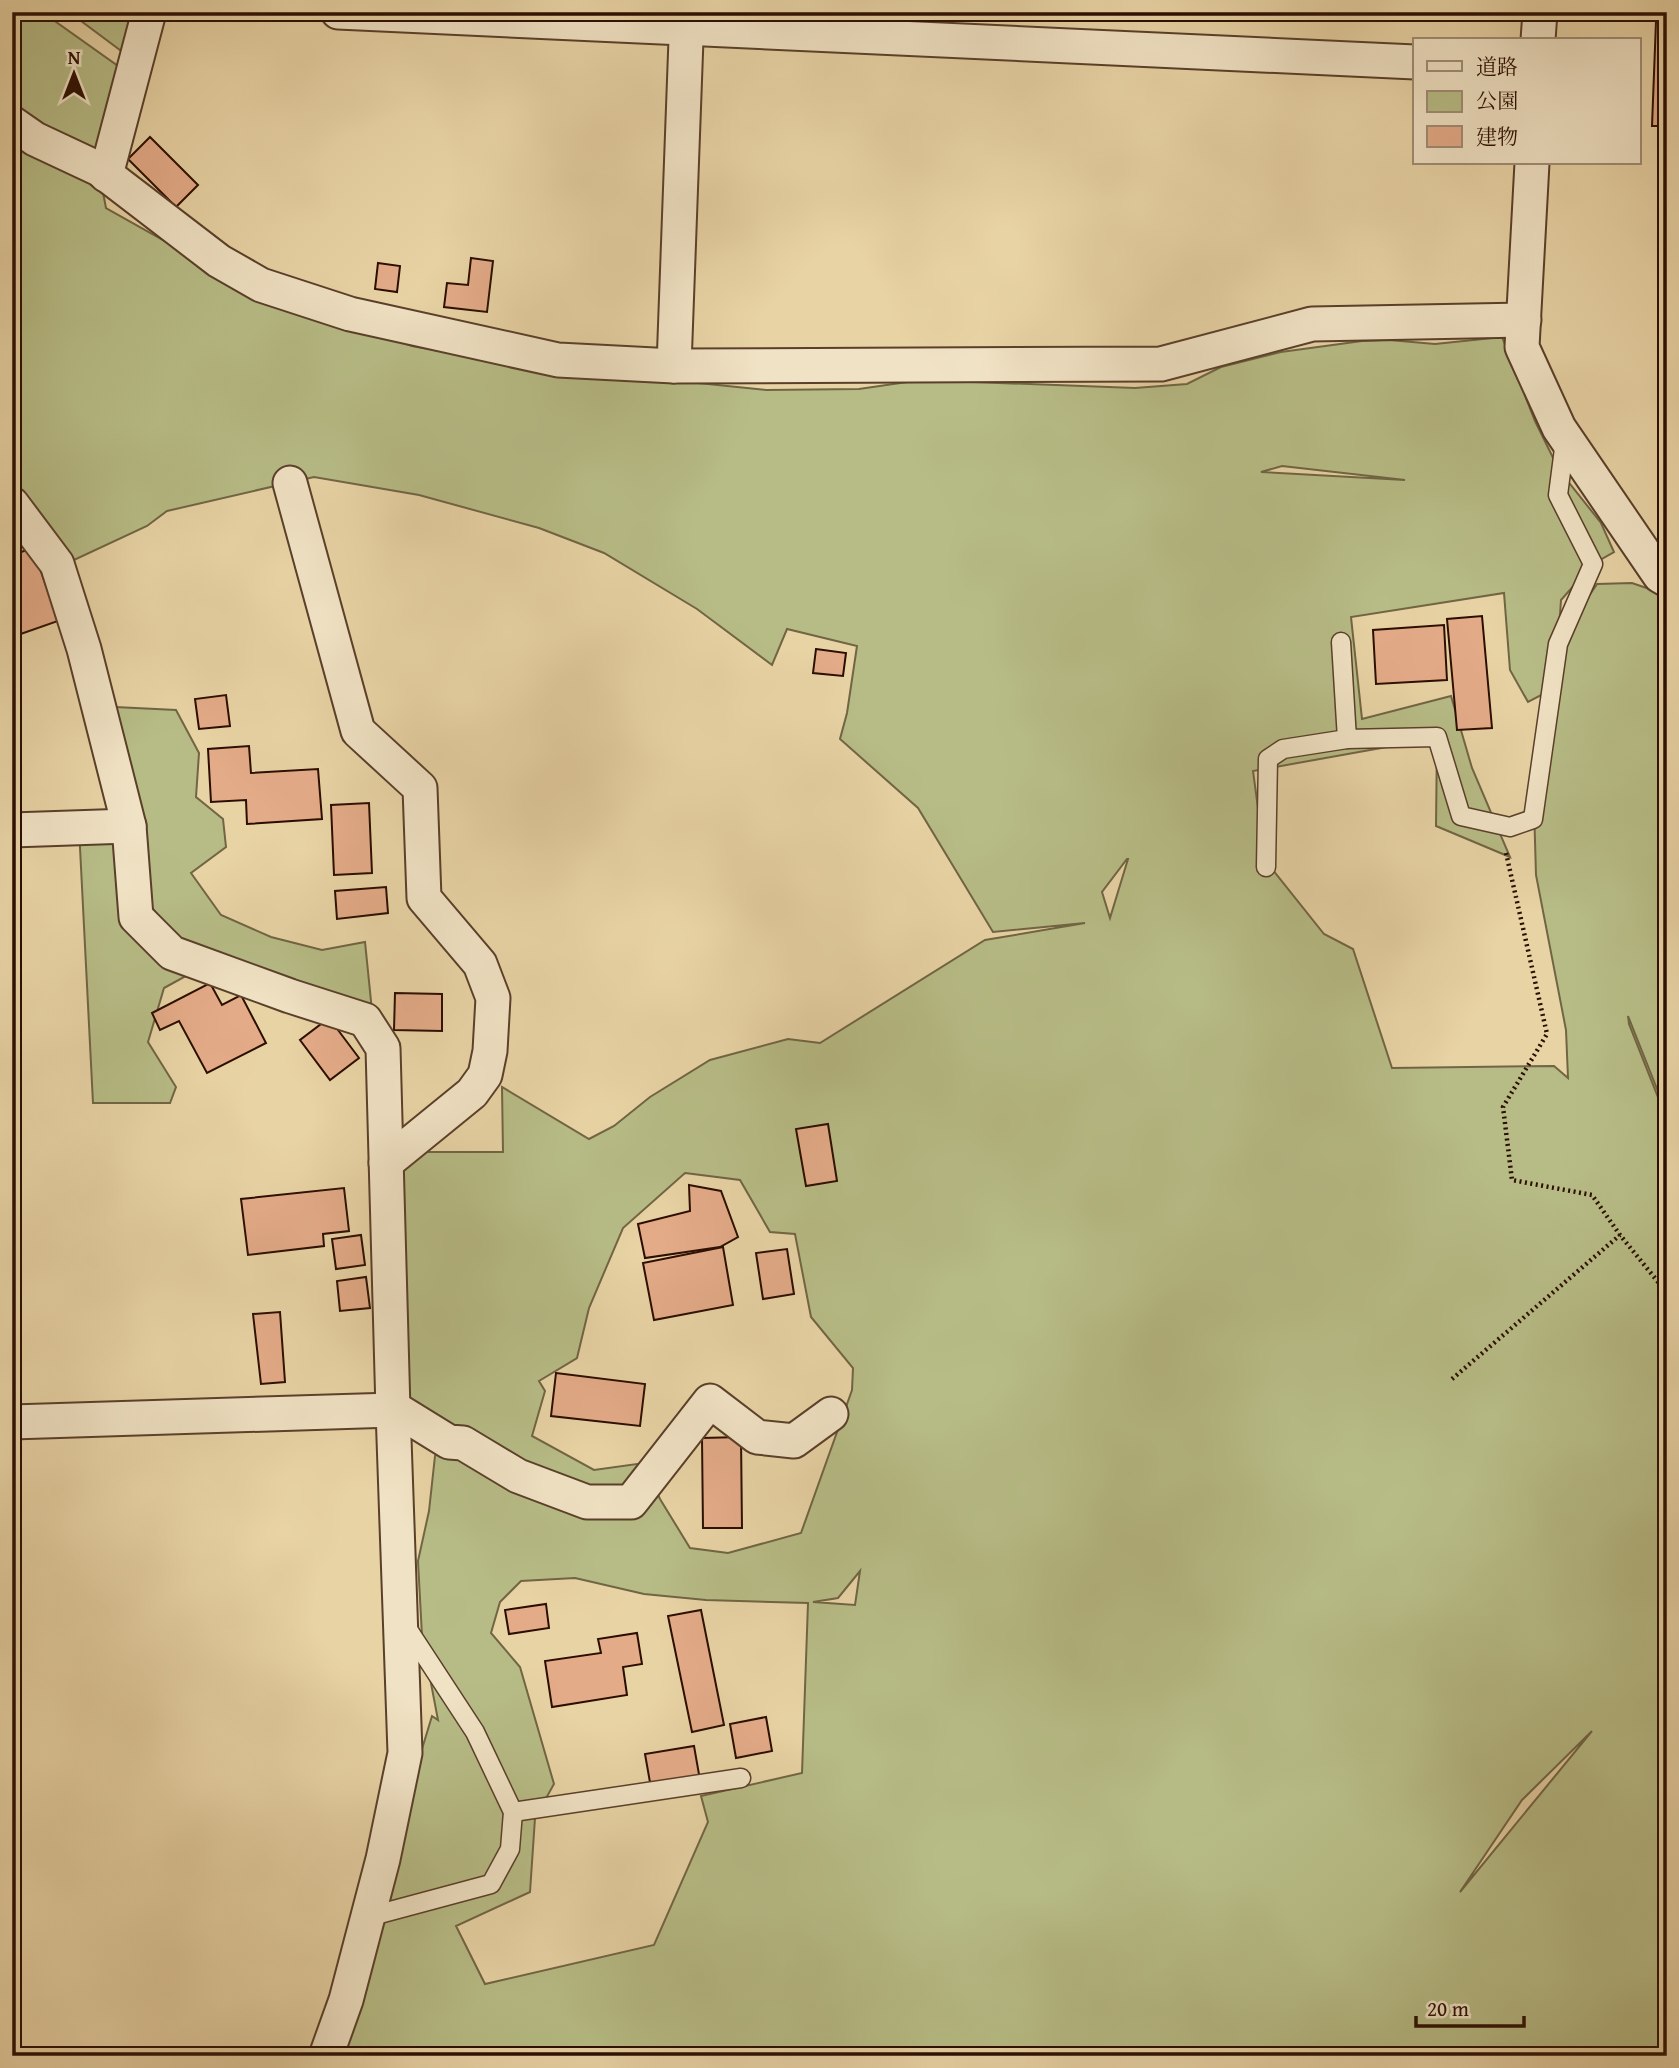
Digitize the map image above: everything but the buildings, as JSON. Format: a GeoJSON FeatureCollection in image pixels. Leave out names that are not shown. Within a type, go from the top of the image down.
{"type":"FeatureCollection","features":[{"type":"Feature","properties":{"kind":"street"},"geometry":{"type":"LineString","coordinates":[[106,175],[149,12]]}},
{"type":"Feature","properties":{"kind":"street"},"geometry":{"type":"LineString","coordinates":[[338,12],[687,20],[1413,62]]}},
{"type":"Feature","properties":{"kind":"street"},"geometry":{"type":"LineString","coordinates":[[1538,38],[1539,12]]}},
{"type":"Feature","properties":{"kind":"street"},"geometry":{"type":"LineString","coordinates":[[674,366],[687,20]]}},
{"type":"Feature","properties":{"kind":"street"},"geometry":{"type":"LineString","coordinates":[[12,123],[35,139],[106,175],[219,261],[261,285],[351,314],[558,360],[674,366],[1161,365],[1312,324],[1524,320]]}},
{"type":"Feature","properties":{"kind":"street"},"geometry":{"type":"LineString","coordinates":[[1532,164],[1522,347],[1559,428],[1660,576],[1667,580]]}},
{"type":"Feature","properties":{"kind":"street"},"geometry":{"type":"LineString","coordinates":[[290,483],[358,731],[419,788],[424,898],[480,964],[493,998],[485,1075],[472,1093],[387,1163]]}},
{"type":"Feature","properties":{"kind":"street"},"geometry":{"type":"LineString","coordinates":[[12,504],[57,564],[84,649],[129,826],[136,917],[172,953],[365,1020],[383,1048],[404,1753],[383,1859],[346,2000],[326,2056]]}},
{"type":"Feature","properties":{"kind":"street"},"geometry":{"type":"LineString","coordinates":[[12,830],[129,826]]}},
{"type":"Feature","properties":{"kind":"street"},"geometry":{"type":"LineString","coordinates":[[12,1422],[393,1410],[449,1442],[463,1443],[518,1476],[587,1502],[631,1502],[710,1401],[757,1437],[794,1441],[831,1414]]}},
{"type":"Feature","properties":{"kind":"lane"},"geometry":{"type":"LineString","coordinates":[[1266,867],[1268,759],[1283,749],[1346,739],[1437,737],[1461,816],[1510,827],[1533,819],[1558,644],[1593,564],[1558,495],[1566,437]]}},
{"type":"Feature","properties":{"kind":"lane"},"geometry":{"type":"LineString","coordinates":[[1341,642],[1346,739]]}},
{"type":"Feature","properties":{"kind":"lane"},"geometry":{"type":"LineString","coordinates":[[368,1917],[491,1884],[510,1849],[513,1812],[475,1732],[400,1617]]}},
{"type":"Feature","properties":{"kind":"lane"},"geometry":{"type":"LineString","coordinates":[[513,1812],[741,1778]]}},
{"type":"Feature","properties":{"kind":"path"},"geometry":{"type":"LineString","coordinates":[[1500,825],[1547,1034],[1503,1107],[1512,1180],[1592,1195],[1620,1236],[1663,1288],[1667,1287]]}},
{"type":"Feature","properties":{"kind":"path"},"geometry":{"type":"LineString","coordinates":[[1452,1379],[1620,1236]]}},
{"type":"Feature","properties":{"kind":"green space"},"geometry":{"type":"Polygon","coordinates":[[[12,12],[42,12],[125,71],[102,187],[106,208],[284,308],[369,331],[412,346],[490,360],[766,390],[859,389],[921,380],[1135,388],[1187,384],[1221,367],[1281,352],[1362,341],[1389,340],[1435,344],[1502,337],[1535,421],[1559,470],[1601,523],[1614,552],[1593,564],[1561,600],[1558,644],[1549,691],[1528,702],[1510,670],[1504,593],[1351,617],[1362,719],[1451,696],[1472,768],[1510,857],[1436,826],[1437,738],[1253,771],[1265,860],[1324,934],[1353,949],[1392,1068],[1554,1066],[1568,1078],[1566,1030],[1536,875],[1534,807],[1553,675],[1581,608],[1597,584],[1632,583],[1667,595],[1667,1114],[1628,1016],[1667,1120],[1667,2056],[329,2056],[432,1716],[438,1720],[422,1636],[418,1561],[429,1511],[435,1456],[449,1442],[402,1413],[397,1172],[417,1152],[503,1152],[502,1087],[589,1139],[614,1126],[650,1097],[710,1060],[788,1039],[820,1043],[985,940],[1085,923],[993,932],[918,808],[840,739],[847,713],[857,646],[787,629],[772,665],[697,609],[604,553],[539,528],[419,495],[314,477],[167,511],[147,526],[74,560],[12,483],[12,12]],[[1282,466],[1261,472],[1405,480],[1282,466]],[[1128,859],[1102,892],[1110,918],[1128,859]],[[685,1173],[623,1228],[589,1308],[577,1358],[539,1381],[545,1391],[532,1436],[594,1470],[644,1463],[660,1499],[690,1548],[728,1553],[801,1533],[852,1390],[853,1368],[811,1317],[795,1234],[770,1232],[740,1180],[685,1173]],[[860,1571],[838,1598],[813,1602],[855,1605],[860,1571]],[[575,1578],[521,1581],[500,1602],[491,1633],[520,1667],[554,1784],[535,1818],[530,1892],[456,1926],[485,1984],[654,1945],[708,1822],[701,1796],[802,1773],[808,1603],[706,1600],[644,1594],[575,1578]],[[1592,1731],[1522,1800],[1460,1892],[1592,1731]]]}},
{"type":"Feature","properties":{"kind":"green space"},"geometry":{"type":"Polygon","coordinates":[[[69,12],[141,12],[132,59],[69,12]]]}},
{"type":"Feature","properties":{"kind":"green space"},"geometry":{"type":"Polygon","coordinates":[[[115,707],[176,710],[199,753],[196,797],[223,819],[226,847],[191,873],[221,915],[271,937],[322,950],[365,942],[372,1011],[237,965],[173,935],[148,902],[115,707]]]}},
{"type":"Feature","properties":{"kind":"green space"},"geometry":{"type":"Polygon","coordinates":[[[120,827],[144,925],[195,971],[164,988],[148,1042],[176,1087],[170,1103],[93,1103],[79,828],[120,827]]]}}]}
